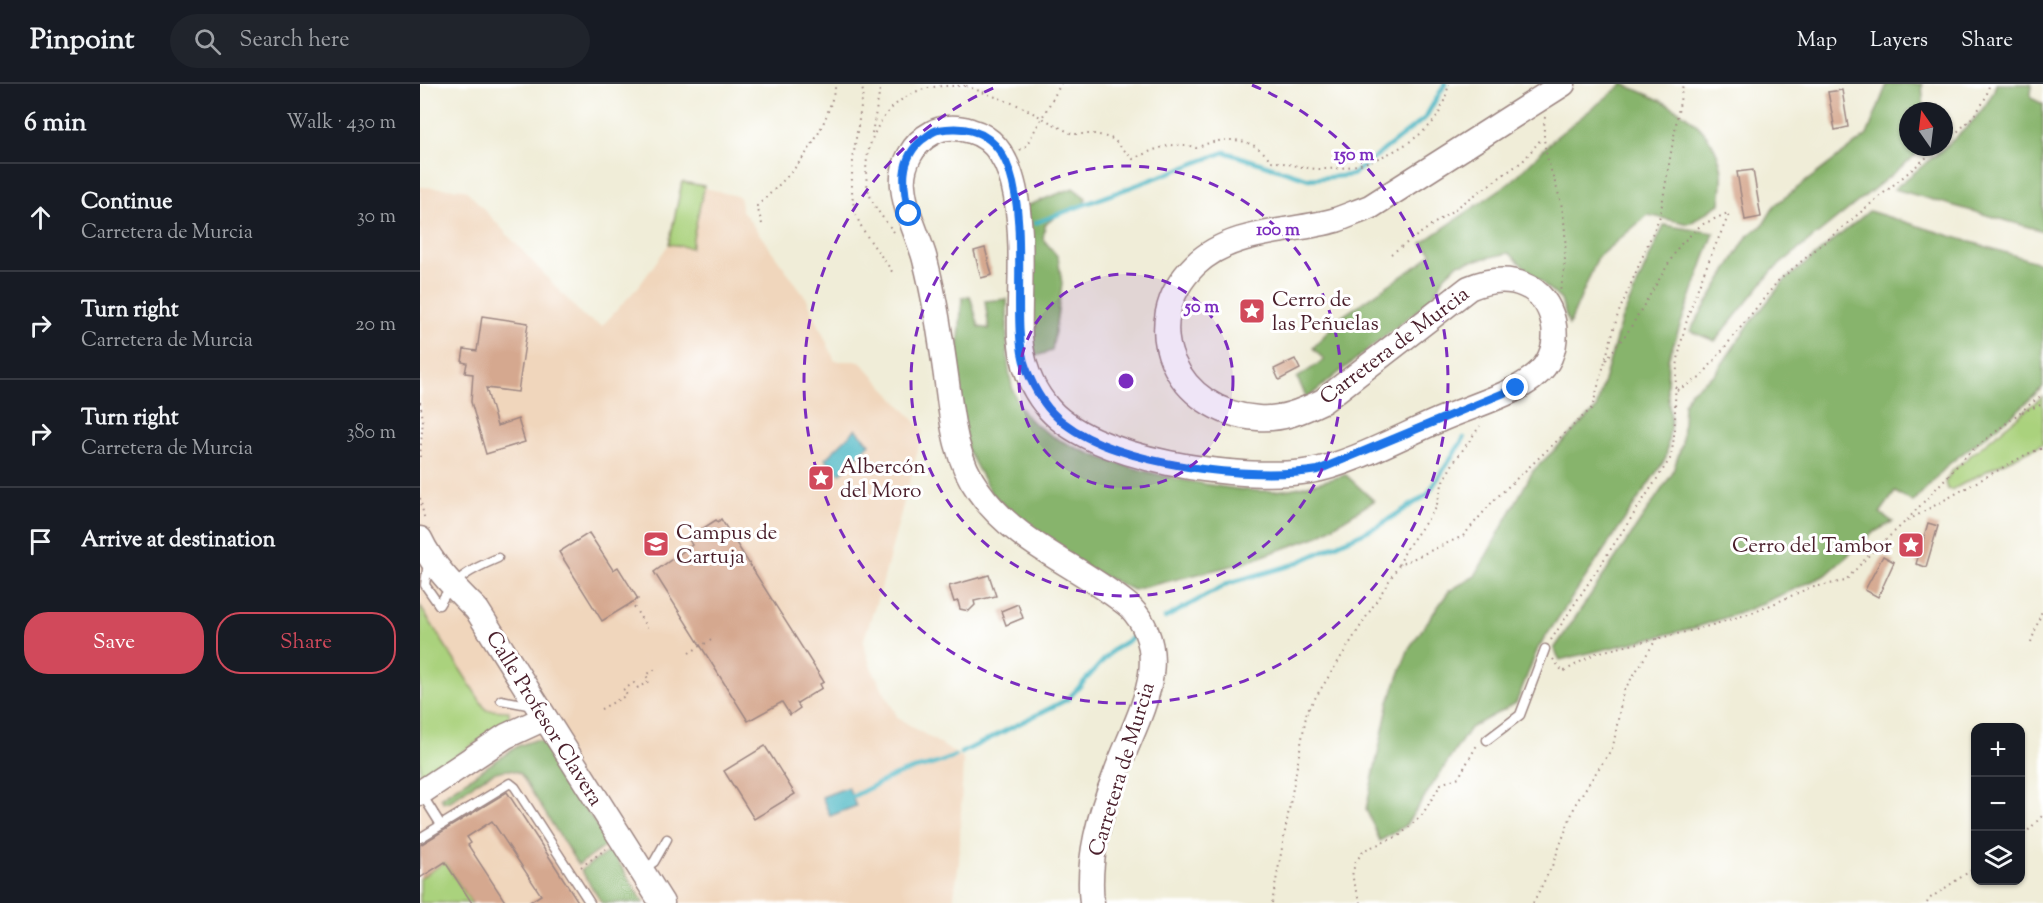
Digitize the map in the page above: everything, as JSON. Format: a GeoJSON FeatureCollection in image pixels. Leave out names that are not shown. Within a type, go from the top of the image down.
{"type":"FeatureCollection","features":[{"type":"Feature","properties":{"kind":"main road","name":"Carretera de Murcia"},"geometry":{"type":"LineString","coordinates":[[1092,903],[1092,861],[1096,835],[1115,774],[1147,698],[1152,669],[1152,644],[1140,617],[1130,607],[1114,593],[1060,562],[1023,535],[990,506],[966,471],[954,428],[937,318],[924,256],[909,214],[903,184],[906,163],[915,145],[934,131],[955,127],[976,132],[991,141],[1005,160],[1014,184],[1018,214],[1020,339],[1024,366],[1046,406],[1064,424],[1101,445],[1143,457],[1237,472],[1289,474],[1318,470],[1500,396],[1532,379],[1545,365],[1553,349],[1555,327],[1547,307],[1534,291],[1517,283],[1496,281],[1469,288],[1323,401],[1298,413],[1258,418],[1232,413],[1207,402],[1194,392],[1173,363],[1165,334],[1168,309],[1180,283],[1196,264],[1217,249],[1243,239],[1335,220],[1370,207],[1563,84]]}},
{"type":"Feature","properties":{"kind":"main road","name":"Calle Profesor Clavera"},"geometry":{"type":"LineString","coordinates":[[424,547],[451,585],[477,610],[662,903]]}},
{"type":"Feature","properties":{"kind":"main road"},"geometry":{"type":"LineString","coordinates":[[420,793],[542,712]]}},
{"type":"Feature","properties":{"kind":"lane"},"geometry":{"type":"LineString","coordinates":[[424,547],[425,585],[439,605],[451,585],[476,567],[498,558]]}},
{"type":"Feature","properties":{"kind":"lane"},"geometry":{"type":"LineString","coordinates":[[1487,740],[1520,715],[1545,648]]}},
{"type":"Feature","properties":{"kind":"lane"},"geometry":{"type":"LineString","coordinates":[[501,700],[542,712]]}},
{"type":"Feature","properties":{"kind":"lane"},"geometry":{"type":"LineString","coordinates":[[420,838],[510,783],[515,787],[590,903]]}},
{"type":"Feature","properties":{"kind":"lane"},"geometry":{"type":"LineString","coordinates":[[420,793],[441,825]]}},
{"type":"Feature","properties":{"kind":"lane"},"geometry":{"type":"LineString","coordinates":[[641,871],[654,862],[667,839]]}},
{"type":"Feature","properties":{"kind":"path"},"geometry":{"type":"LineString","coordinates":[[762,224],[757,206],[794,172],[827,118],[836,84]]}},
{"type":"Feature","properties":{"kind":"path"},"geometry":{"type":"LineString","coordinates":[[861,84],[863,92],[853,172],[854,209],[894,275]]}},
{"type":"Feature","properties":{"kind":"path"},"geometry":{"type":"LineString","coordinates":[[872,136],[881,84]]}},
{"type":"Feature","properties":{"kind":"path"},"geometry":{"type":"LineString","coordinates":[[1005,160],[1026,146],[1061,84]]}},
{"type":"Feature","properties":{"kind":"path"},"geometry":{"type":"LineString","coordinates":[[966,86],[1020,106],[1072,134],[1096,134],[1113,139],[1133,159],[1169,145],[1187,144],[1196,147],[1216,138],[1241,141],[1263,150],[1270,161],[1319,169],[1354,166],[1380,157],[1410,140],[1435,121],[1449,84]]}},
{"type":"Feature","properties":{"kind":"path"},"geometry":{"type":"LineString","coordinates":[[1399,565],[1430,553],[1463,536],[1494,500],[1592,408],[1618,314],[1660,216],[1683,84]]}},
{"type":"Feature","properties":{"kind":"path"},"geometry":{"type":"LineString","coordinates":[[1953,136],[1988,96],[1989,84]]}},
{"type":"Feature","properties":{"kind":"path"},"geometry":{"type":"LineString","coordinates":[[1539,99],[1545,114],[1542,138],[1561,204],[1565,244],[1565,273],[1559,294],[1547,307]]}},
{"type":"Feature","properties":{"kind":"path"},"geometry":{"type":"LineString","coordinates":[[1391,254],[1523,162],[1542,138]]}},
{"type":"Feature","properties":{"kind":"path"},"geometry":{"type":"LineString","coordinates":[[1677,390],[1700,378],[1778,281],[1928,156]]}},
{"type":"Feature","properties":{"kind":"path"},"geometry":{"type":"LineString","coordinates":[[1605,361],[1629,330],[1679,246],[1701,225],[1730,212],[1704,270],[1687,322],[1677,368],[1676,438],[1670,459],[1545,648],[1563,672],[1596,653],[1702,628],[1755,612],[1809,588],[1845,581],[1905,522],[1969,453],[2043,394]]}},
{"type":"Feature","properties":{"kind":"path"},"geometry":{"type":"LineString","coordinates":[[420,402],[423,419],[420,457]]}},
{"type":"Feature","properties":{"kind":"path"},"geometry":{"type":"LineString","coordinates":[[2020,413],[2043,404]]}},
{"type":"Feature","properties":{"kind":"path"},"geometry":{"type":"LineString","coordinates":[[1272,903],[1307,711],[1399,565],[1406,549],[1436,508],[1443,481],[1482,422]]}},
{"type":"Feature","properties":{"kind":"path"},"geometry":{"type":"LineString","coordinates":[[1905,522],[2028,454],[2043,448]]}},
{"type":"Feature","properties":{"kind":"path"},"geometry":{"type":"LineString","coordinates":[[631,602],[647,628]]}},
{"type":"Feature","properties":{"kind":"path"},"geometry":{"type":"LineString","coordinates":[[2031,642],[2043,609]]}},
{"type":"Feature","properties":{"kind":"path"},"geometry":{"type":"LineString","coordinates":[[1533,903],[1552,866],[1576,803],[1613,747],[1623,692],[1657,638]]}},
{"type":"Feature","properties":{"kind":"path"},"geometry":{"type":"LineString","coordinates":[[689,653],[711,640]]}},
{"type":"Feature","properties":{"kind":"path"},"geometry":{"type":"LineString","coordinates":[[601,709],[627,695],[623,690],[634,683],[638,688],[649,681],[646,675],[656,669]]}},
{"type":"Feature","properties":{"kind":"path"},"geometry":{"type":"LineString","coordinates":[[1361,903],[1352,876],[1355,863],[1364,850],[1399,836],[1422,815],[1441,784],[1459,777],[1478,742],[1487,740]]}},
{"type":"Feature","properties":{"kind":"path"},"geometry":{"type":"LineString","coordinates":[[2025,834],[2043,814]]}},
{"type":"Feature","properties":{"kind":"path"},"geometry":{"type":"LineString","coordinates":[[571,873],[611,845]]}},
{"type":"Feature","properties":{"kind":"path"},"geometry":{"type":"LineString","coordinates":[[1927,903],[1929,898],[1971,870]]}},
{"type":"Feature","properties":{"kind":"shaded area","name":"Campus de Cartuja"},"geometry":{"type":"Polygon","coordinates":[[[682,182],[740,197],[741,209],[807,299],[835,361],[860,361],[923,430],[882,585],[863,642],[871,667],[898,718],[963,758],[959,862],[953,903],[420,903],[420,187],[465,189],[584,317],[602,326],[639,286],[669,244],[682,182]]]}},
{"type":"Feature","properties":{"kind":"green space"},"geometry":{"type":"Polygon","coordinates":[[[1623,84],[1685,115],[1709,138],[1717,153],[1722,171],[1720,204],[1689,224],[1648,215],[1598,257],[1569,325],[1561,300],[1509,253],[1458,264],[1445,276],[1430,300],[1307,398],[1297,378],[1324,360],[1313,348],[1341,317],[1421,263],[1432,253],[1422,243],[1512,181],[1556,137],[1623,84]]]}},
{"type":"Feature","properties":{"kind":"green space"},"geometry":{"type":"Polygon","coordinates":[[[1887,84],[1922,84],[1923,102],[1899,102],[1899,156],[1915,156],[1773,270],[1715,341],[1690,331],[1748,235],[1763,225],[1775,205],[1867,135],[1887,84]]]}},
{"type":"Feature","properties":{"kind":"green space"},"geometry":{"type":"Polygon","coordinates":[[[1996,84],[2031,84],[2031,98],[2043,104],[2043,231],[1894,189],[1935,156],[1953,156],[1953,140],[1967,127],[1990,98],[1996,84]]]}},
{"type":"Feature","properties":{"kind":"green space"},"geometry":{"type":"Polygon","coordinates":[[[682,182],[704,186],[691,248],[669,244],[682,182]]]}},
{"type":"Feature","properties":{"kind":"green space"},"geometry":{"type":"Polygon","coordinates":[[[1073,188],[1086,198],[1084,204],[1061,212],[1045,225],[1043,239],[1058,257],[1062,284],[1052,351],[1036,356],[1032,337],[1026,206],[1073,188]]]}},
{"type":"Feature","properties":{"kind":"green space"},"geometry":{"type":"Polygon","coordinates":[[[1869,211],[2043,264],[2043,387],[2014,414],[1949,464],[1913,502],[1895,492],[1880,513],[1893,522],[1874,532],[1826,575],[1745,611],[1697,627],[1560,660],[1554,649],[1672,474],[1682,444],[1684,404],[1690,392],[1716,373],[1748,326],[1783,282],[1869,211]]]}},
{"type":"Feature","properties":{"kind":"green space"},"geometry":{"type":"Polygon","coordinates":[[[1664,225],[1714,233],[1668,359],[1667,389],[1671,421],[1666,458],[1538,648],[1516,703],[1470,728],[1406,825],[1380,841],[1366,809],[1389,702],[1409,648],[1449,591],[1475,576],[1533,471],[1596,409],[1621,321],[1664,225]]]}},
{"type":"Feature","properties":{"kind":"green space"},"geometry":{"type":"Polygon","coordinates":[[[970,296],[979,327],[989,329],[985,301],[1007,299],[1009,368],[1015,395],[1020,407],[1036,425],[1062,441],[1130,467],[1168,477],[1236,489],[1283,490],[1346,475],[1374,501],[1316,537],[1243,563],[1133,590],[1091,570],[1039,537],[991,493],[967,449],[957,368],[962,298],[970,296]]]}},
{"type":"Feature","properties":{"kind":"green space"},"geometry":{"type":"Polygon","coordinates":[[[2043,396],[2043,444],[1952,490],[1947,489],[1945,482],[1953,470],[2043,396]]]}},
{"type":"Feature","properties":{"kind":"green space"},"geometry":{"type":"Polygon","coordinates":[[[420,606],[486,710],[509,711],[509,718],[501,726],[420,780],[420,606]]]}},
{"type":"Feature","properties":{"kind":"green space"},"geometry":{"type":"Polygon","coordinates":[[[535,740],[544,742],[608,844],[578,865],[520,773],[511,770],[492,773],[449,802],[443,802],[441,797],[518,746],[535,740]]]}},
{"type":"Feature","properties":{"kind":"green space"},"geometry":{"type":"Polygon","coordinates":[[[611,850],[644,903],[602,903],[581,870],[611,850]]]}},
{"type":"Feature","properties":{"kind":"green space"},"geometry":{"type":"Polygon","coordinates":[[[445,862],[472,903],[420,903],[420,878],[445,862]]]}},
{"type":"Feature","properties":{"kind":"water"},"geometry":{"type":"Polygon","coordinates":[[[856,429],[870,444],[840,474],[825,459],[856,429]]]}},
{"type":"Feature","properties":{"kind":"water"},"geometry":{"type":"Polygon","coordinates":[[[848,787],[856,806],[830,816],[822,797],[848,787]]]}},
{"type":"Feature","properties":{"kind":"building"},"geometry":{"type":"Polygon","coordinates":[[[1842,90],[1848,127],[1835,130],[1828,92],[1842,90]]]}},
{"type":"Feature","properties":{"kind":"building"},"geometry":{"type":"Polygon","coordinates":[[[1753,170],[1761,217],[1745,220],[1737,172],[1753,170]]]}},
{"type":"Feature","properties":{"kind":"building"},"geometry":{"type":"Polygon","coordinates":[[[985,248],[992,275],[981,278],[974,251],[985,248]]]}},
{"type":"Feature","properties":{"kind":"building"},"geometry":{"type":"Polygon","coordinates":[[[482,316],[528,323],[518,392],[486,388],[497,426],[518,419],[525,442],[486,454],[471,402],[473,374],[465,373],[467,363],[462,362],[464,349],[477,351],[482,316]]]}},
{"type":"Feature","properties":{"kind":"building"},"geometry":{"type":"Polygon","coordinates":[[[1295,359],[1300,369],[1279,380],[1274,369],[1295,359]]]}},
{"type":"Feature","properties":{"kind":"building"},"geometry":{"type":"Polygon","coordinates":[[[721,519],[824,682],[820,684],[822,688],[797,703],[800,708],[790,715],[782,702],[748,721],[654,572],[692,545],[688,538],[721,519]]]}},
{"type":"Feature","properties":{"kind":"building"},"geometry":{"type":"Polygon","coordinates":[[[1928,523],[1938,526],[1926,567],[1916,564],[1928,523]]]}},
{"type":"Feature","properties":{"kind":"building"},"geometry":{"type":"Polygon","coordinates":[[[589,533],[613,570],[618,567],[638,599],[602,621],[559,552],[589,533]]]}},
{"type":"Feature","properties":{"kind":"building"},"geometry":{"type":"Polygon","coordinates":[[[1883,556],[1894,562],[1878,597],[1865,590],[1883,556]]]}},
{"type":"Feature","properties":{"kind":"building"},"geometry":{"type":"Polygon","coordinates":[[[989,575],[996,596],[974,601],[975,605],[969,611],[960,609],[958,601],[954,602],[949,586],[989,575]]]}},
{"type":"Feature","properties":{"kind":"building"},"geometry":{"type":"Polygon","coordinates":[[[1018,604],[1023,618],[1006,625],[1001,611],[1018,604]]]}},
{"type":"Feature","properties":{"kind":"building"},"geometry":{"type":"Polygon","coordinates":[[[765,746],[795,794],[754,819],[724,771],[765,746]]]}},
{"type":"Feature","properties":{"kind":"building"},"geometry":{"type":"Polygon","coordinates":[[[507,792],[579,903],[528,903],[541,895],[492,821],[467,837],[471,843],[468,845],[506,903],[472,903],[445,862],[420,878],[420,845],[507,792]]]}},
{"type":"Feature","properties":{"kind":"waterway"},"geometry":{"type":"LineString","coordinates":[[1035,223],[1225,152],[1309,179],[1352,175],[1425,118],[1445,84]]}},
{"type":"Feature","properties":{"kind":"waterway"},"geometry":{"type":"LineString","coordinates":[[1165,618],[1229,583],[1292,565],[1378,526],[1427,495],[1464,438]]}},
{"type":"Feature","properties":{"kind":"waterway"},"geometry":{"type":"LineString","coordinates":[[961,753],[1068,699],[1113,650],[1137,635]]}},
{"type":"Feature","properties":{"kind":"waterway"},"geometry":{"type":"LineString","coordinates":[[852,797],[898,774],[955,756]]}},
{"type":"Feature","properties":{"kind":"place","name":"Cerro de las Peñuelas"},"geometry":{"type":"Point","coordinates":[1252,311]}},
{"type":"Feature","properties":{"kind":"place","name":"Albercón del Moro"},"geometry":{"type":"Point","coordinates":[821,478]}},
{"type":"Feature","properties":{"kind":"place","name":"Campus de Cartuja"},"geometry":{"type":"Point","coordinates":[656,544]}},
{"type":"Feature","properties":{"kind":"place","name":"Cerro del Tambor"},"geometry":{"type":"Point","coordinates":[1911,545]}},
{"type":"Feature","properties":{"kind":"route"},"geometry":{"type":"LineString","coordinates":[[909,214],[903,184],[906,163],[915,145],[934,131],[955,127],[976,132],[991,141],[1005,160],[1014,184],[1018,214],[1020,339],[1024,366],[1046,406],[1064,424],[1101,445],[1143,457],[1190,466],[1237,472],[1289,474],[1318,470],[1516,388]]}}]}
